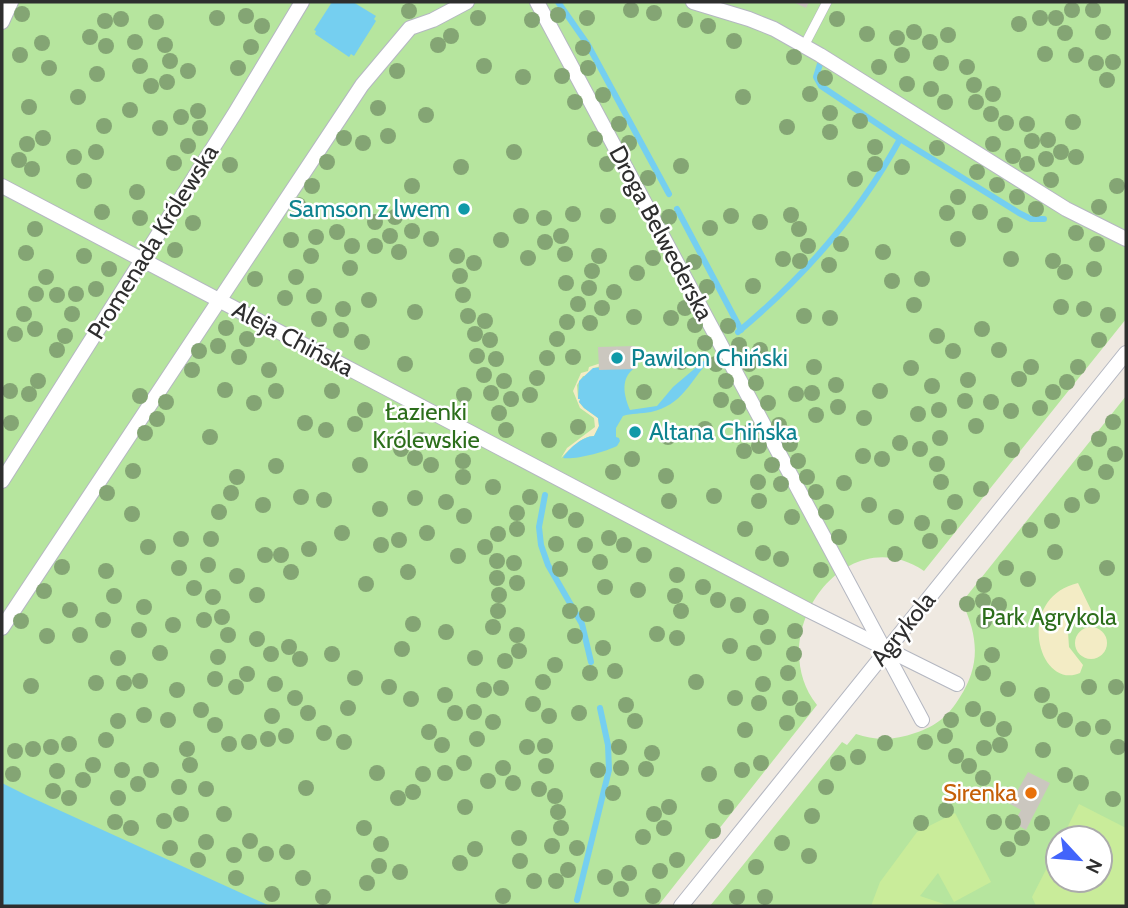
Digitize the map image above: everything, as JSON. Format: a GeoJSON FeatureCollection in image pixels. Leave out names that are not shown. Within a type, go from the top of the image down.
{"type":"FeatureCollection","features":[{"type":"Feature","properties":{"kind":"street"},"geometry":{"type":"LineString","coordinates":[[2,22],[11,2]]}},
{"type":"Feature","properties":{"kind":"street","name":"Promenada Królewska"},"geometry":{"type":"LineString","coordinates":[[2,481],[235,113],[302,2]]}},
{"type":"Feature","properties":{"kind":"street"},"geometry":{"type":"LineString","coordinates":[[2,628],[362,85],[410,29],[467,2]]}},
{"type":"Feature","properties":{"kind":"street","name":"Droga Belwederska"},"geometry":{"type":"LineString","coordinates":[[537,2],[922,720]]}},
{"type":"Feature","properties":{"kind":"street"},"geometry":{"type":"LineString","coordinates":[[693,2],[750,19],[804,46],[1066,209],[1126,239]]}},
{"type":"Feature","properties":{"kind":"street","name":"Aleja Chińska"},"geometry":{"type":"LineString","coordinates":[[2,186],[808,610],[957,684]]}},
{"type":"Feature","properties":{"kind":"street","name":"Agrykola"},"geometry":{"type":"LineString","coordinates":[[681,906],[1126,353]]}},
{"type":"Feature","properties":{"kind":"lane"},"geometry":{"type":"LineString","coordinates":[[804,46],[827,2]]}},
{"type":"Feature","properties":{"kind":"green space","name":"Łazienki Królewskie"},"geometry":{"type":"Polygon","coordinates":[[[2,2],[1126,2],[1126,319],[924,571],[894,558],[866,559],[840,571],[820,592],[806,618],[799,647],[803,677],[817,705],[658,906],[2,906],[2,2]]]}},
{"type":"Feature","properties":{"kind":"green space","name":"Park Agrykola"},"geometry":{"type":"Polygon","coordinates":[[[1126,396],[1126,906],[710,906],[842,742],[847,745],[856,734],[878,739],[908,735],[936,723],[951,709],[967,685],[974,663],[974,640],[962,602],[1126,396]]]}},
{"type":"Feature","properties":{"kind":"green space"},"geometry":{"type":"Polygon","coordinates":[[[1079,804],[1126,828],[1126,906],[1036,906],[1032,897],[1044,873],[1044,894],[1114,894],[1114,824],[1069,824],[1079,804]]]}},
{"type":"Feature","properties":{"kind":"green space"},"geometry":{"type":"Polygon","coordinates":[[[955,813],[991,882],[954,902],[938,873],[920,896],[950,906],[871,906],[880,882],[917,832],[955,813]]]}},
{"type":"Feature","properties":{"kind":"sand"},"geometry":{"type":"Polygon","coordinates":[[[601,363],[601,366],[583,376],[577,385],[578,398],[581,399],[579,402],[598,418],[599,426],[594,436],[580,441],[561,458],[567,448],[595,427],[594,418],[580,408],[573,391],[581,373],[601,363]]]}},
{"type":"Feature","properties":{"kind":"sand"},"geometry":{"type":"Polygon","coordinates":[[[1078,583],[1094,616],[1078,620],[1068,632],[1069,647],[1083,665],[1080,673],[1065,675],[1053,669],[1044,656],[1039,640],[1039,623],[1045,606],[1058,592],[1078,583]]]}},
{"type":"Feature","properties":{"kind":"sand"},"geometry":{"type":"Polygon","coordinates":[[[1091,627],[1102,632],[1107,643],[1102,654],[1091,659],[1080,654],[1075,643],[1080,632],[1091,627]]]}},
{"type":"Feature","properties":{"kind":"water"},"geometry":{"type":"Polygon","coordinates":[[[332,2],[353,2],[376,16],[376,21],[354,56],[351,54],[349,57],[315,34],[314,30],[332,2]]]}},
{"type":"Feature","properties":{"kind":"water"},"geometry":{"type":"Polygon","coordinates":[[[706,359],[708,362],[678,399],[662,409],[623,416],[616,428],[616,437],[620,441],[617,446],[590,455],[563,458],[576,444],[594,436],[599,426],[598,418],[584,408],[578,399],[579,381],[593,368],[639,365],[629,374],[625,384],[630,410],[657,406],[673,387],[706,359]]]}},
{"type":"Feature","properties":{"kind":"water"},"geometry":{"type":"Polygon","coordinates":[[[2,783],[28,796],[270,906],[2,906],[2,783]]]}},
{"type":"Feature","properties":{"kind":"building"},"geometry":{"type":"Polygon","coordinates":[[[793,2],[809,2],[806,8],[793,2]]]}},
{"type":"Feature","properties":{"kind":"building","name":"Pawilon Chiński"},"geometry":{"type":"Polygon","coordinates":[[[635,346],[636,369],[599,370],[598,347],[635,346]]]}},
{"type":"Feature","properties":{"kind":"building","name":"Altana Chińska"},"geometry":{"type":"Polygon","coordinates":[[[632,424],[638,424],[643,432],[641,438],[632,440],[627,435],[627,429],[632,424]]]}},
{"type":"Feature","properties":{"kind":"building"},"geometry":{"type":"Polygon","coordinates":[[[1028,772],[1050,783],[1026,830],[1014,823],[1021,810],[1010,804],[1028,772]]]}},
{"type":"Feature","properties":{"kind":"waterway"},"geometry":{"type":"LineString","coordinates":[[558,2],[588,45],[669,194]]}},
{"type":"Feature","properties":{"kind":"waterway"},"geometry":{"type":"LineString","coordinates":[[820,64],[816,77],[821,86],[900,139]]}},
{"type":"Feature","properties":{"kind":"waterway"},"geometry":{"type":"LineString","coordinates":[[738,332],[785,289],[828,243],[867,193],[900,139],[1019,213],[1031,219],[1044,219]]}},
{"type":"Feature","properties":{"kind":"waterway"},"geometry":{"type":"LineString","coordinates":[[677,209],[741,330]]}},
{"type":"Feature","properties":{"kind":"waterway"},"geometry":{"type":"LineString","coordinates":[[545,495],[539,527],[541,545],[548,565],[582,624],[591,662]]}},
{"type":"Feature","properties":{"kind":"waterway"},"geometry":{"type":"LineString","coordinates":[[577,900],[609,770],[608,745],[600,708]]}},
{"type":"Feature","properties":{"kind":"place","name":"Samson z lwem"},"geometry":{"type":"Point","coordinates":[464,209]}},
{"type":"Feature","properties":{"kind":"place","name":"Pawilon Chiński"},"geometry":{"type":"Point","coordinates":[617,358]}},
{"type":"Feature","properties":{"kind":"place","name":"Altana Chińska"},"geometry":{"type":"Point","coordinates":[635,432]}},
{"type":"Feature","properties":{"kind":"place","name":"Sirenka"},"geometry":{"type":"Point","coordinates":[1031,793]}}]}
